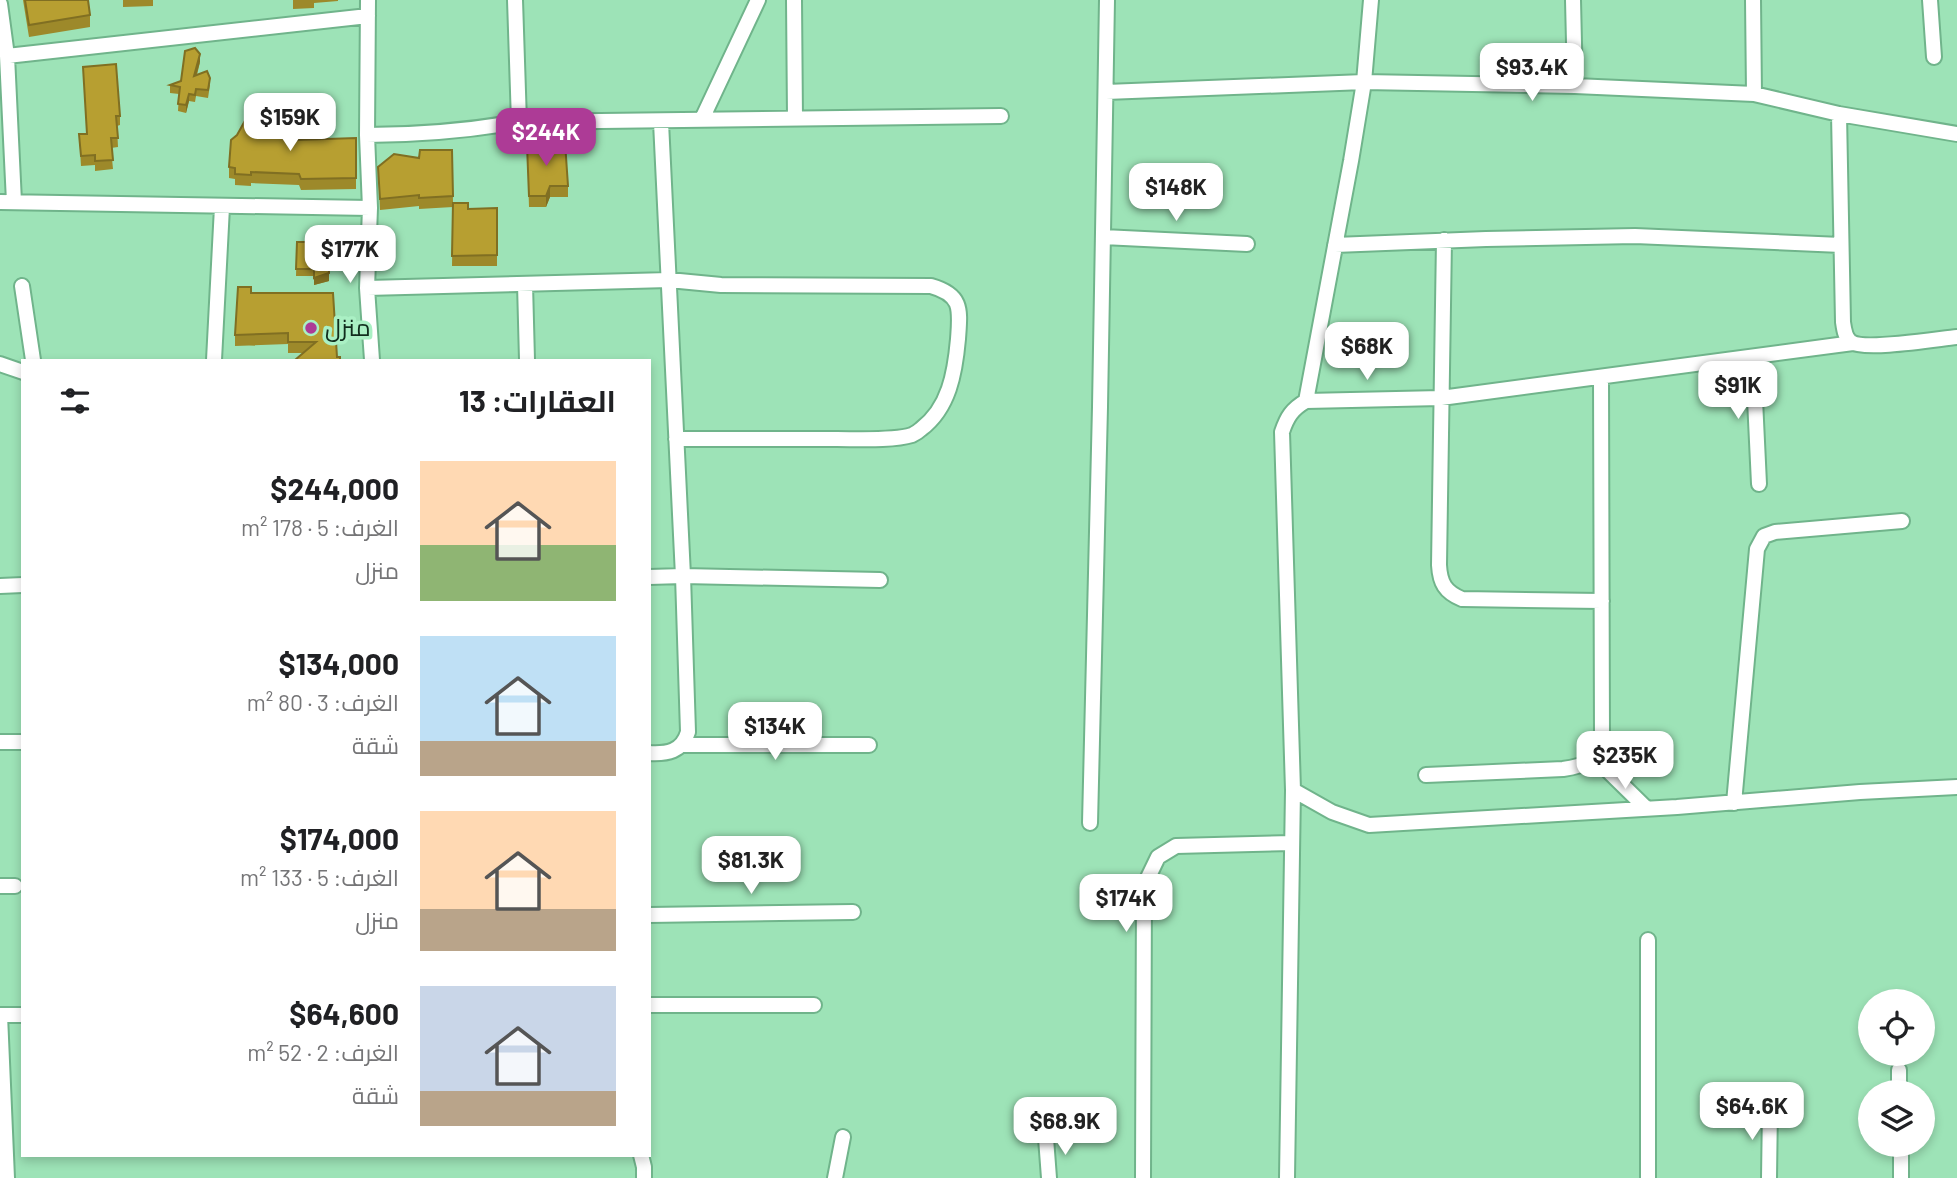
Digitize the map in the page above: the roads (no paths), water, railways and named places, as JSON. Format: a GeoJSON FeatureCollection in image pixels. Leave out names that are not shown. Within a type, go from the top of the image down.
{"type":"FeatureCollection","features":[{"type":"Feature","properties":{"kind":"street"},"geometry":{"type":"LineString","coordinates":[[368,0],[367,135],[370,208],[367,288],[372,359]]}},
{"type":"Feature","properties":{"kind":"street"},"geometry":{"type":"LineString","coordinates":[[515,0],[519,122]]}},
{"type":"Feature","properties":{"kind":"street"},"geometry":{"type":"LineString","coordinates":[[702,119],[758,0]]}},
{"type":"Feature","properties":{"kind":"street"},"geometry":{"type":"LineString","coordinates":[[794,0],[795,118]]}},
{"type":"Feature","properties":{"kind":"street"},"geometry":{"type":"LineString","coordinates":[[1090,824],[1107,0]]}},
{"type":"Feature","properties":{"kind":"street"},"geometry":{"type":"LineString","coordinates":[[1306,401],[1364,82],[1371,0]]}},
{"type":"Feature","properties":{"kind":"street"},"geometry":{"type":"LineString","coordinates":[[1573,0],[1574,86]]}},
{"type":"Feature","properties":{"kind":"street"},"geometry":{"type":"LineString","coordinates":[[1754,0],[1754,94]]}},
{"type":"Feature","properties":{"kind":"street"},"geometry":{"type":"LineString","coordinates":[[1930,0],[1934,58]]}},
{"type":"Feature","properties":{"kind":"street"},"geometry":{"type":"LineString","coordinates":[[0,4],[7,56],[7,202],[370,208]]}},
{"type":"Feature","properties":{"kind":"street"},"geometry":{"type":"LineString","coordinates":[[7,56],[368,16]]}},
{"type":"Feature","properties":{"kind":"street"},"geometry":{"type":"LineString","coordinates":[[1106,92],[1364,82],[1574,86],[1754,94],[1839,114],[1957,134]]}},
{"type":"Feature","properties":{"kind":"street"},"geometry":{"type":"LineString","coordinates":[[1839,114],[1844,330],[1847,339],[1853,344]]}},
{"type":"Feature","properties":{"kind":"street"},"geometry":{"type":"LineString","coordinates":[[367,135],[423,135],[519,122],[1001,116]]}},
{"type":"Feature","properties":{"kind":"street"},"geometry":{"type":"LineString","coordinates":[[651,753],[666,754],[675,751],[688,732],[661,121]]}},
{"type":"Feature","properties":{"kind":"street"},"geometry":{"type":"LineString","coordinates":[[214,359],[222,206]]}},
{"type":"Feature","properties":{"kind":"street"},"geometry":{"type":"LineString","coordinates":[[1335,245],[1635,236],[1841,245]]}},
{"type":"Feature","properties":{"kind":"street"},"geometry":{"type":"LineString","coordinates":[[1103,237],[1247,244]]}},
{"type":"Feature","properties":{"kind":"street"},"geometry":{"type":"LineString","coordinates":[[1444,240],[1439,578],[1451,595],[1461,599],[1602,601]]}},
{"type":"Feature","properties":{"kind":"street"},"geometry":{"type":"LineString","coordinates":[[367,288],[669,280],[721,285],[931,286],[945,290],[955,299],[960,312],[956,366],[948,392],[939,412],[913,435],[879,439],[676,439]]}},
{"type":"Feature","properties":{"kind":"street"},"geometry":{"type":"LineString","coordinates":[[525,284],[527,359]]}},
{"type":"Feature","properties":{"kind":"street"},"geometry":{"type":"LineString","coordinates":[[22,286],[33,359]]}},
{"type":"Feature","properties":{"kind":"street"},"geometry":{"type":"LineString","coordinates":[[1287,1178],[1293,790],[1282,432],[1286,419],[1295,407],[1306,401],[1441,398],[1853,344],[1870,346],[1957,337]]}},
{"type":"Feature","properties":{"kind":"street"},"geometry":{"type":"LineString","coordinates":[[1753,357],[1759,484]]}},
{"type":"Feature","properties":{"kind":"street"},"geometry":{"type":"LineString","coordinates":[[0,364],[21,371]]}},
{"type":"Feature","properties":{"kind":"street"},"geometry":{"type":"LineString","coordinates":[[1426,775],[1563,769],[1581,766],[1594,758],[1600,749],[1601,377]]}},
{"type":"Feature","properties":{"kind":"street"},"geometry":{"type":"LineString","coordinates":[[1734,803],[1757,549],[1761,542],[1765,536],[1775,532],[1902,521]]}},
{"type":"Feature","properties":{"kind":"street"},"geometry":{"type":"LineString","coordinates":[[651,577],[880,580]]}},
{"type":"Feature","properties":{"kind":"street"},"geometry":{"type":"LineString","coordinates":[[0,586],[21,585]]}},
{"type":"Feature","properties":{"kind":"street"},"geometry":{"type":"LineString","coordinates":[[0,742],[21,743]]}},
{"type":"Feature","properties":{"kind":"street"},"geometry":{"type":"LineString","coordinates":[[681,745],[869,744]]}},
{"type":"Feature","properties":{"kind":"street"},"geometry":{"type":"LineString","coordinates":[[1594,758],[1646,808]]}},
{"type":"Feature","properties":{"kind":"street"},"geometry":{"type":"LineString","coordinates":[[1293,790],[1332,812],[1369,825],[1957,787]]}},
{"type":"Feature","properties":{"kind":"street"},"geometry":{"type":"LineString","coordinates":[[1143,1178],[1144,886],[1158,857],[1176,846],[1292,843]]}},
{"type":"Feature","properties":{"kind":"street"},"geometry":{"type":"LineString","coordinates":[[651,915],[853,912]]}},
{"type":"Feature","properties":{"kind":"street"},"geometry":{"type":"LineString","coordinates":[[1648,940],[1648,1178]]}},
{"type":"Feature","properties":{"kind":"street"},"geometry":{"type":"LineString","coordinates":[[651,1004],[814,1004]]}},
{"type":"Feature","properties":{"kind":"street"},"geometry":{"type":"LineString","coordinates":[[7,1178],[0,1015],[21,1015]]}},
{"type":"Feature","properties":{"kind":"street"},"geometry":{"type":"LineString","coordinates":[[1899,1070],[1899,1080]]}},
{"type":"Feature","properties":{"kind":"street"},"geometry":{"type":"LineString","coordinates":[[1769,1178],[1770,1107]]}},
{"type":"Feature","properties":{"kind":"street"},"geometry":{"type":"LineString","coordinates":[[835,1178],[844,1137]]}},
{"type":"Feature","properties":{"kind":"street"},"geometry":{"type":"LineString","coordinates":[[1046,1138],[1049,1178]]}},
{"type":"Feature","properties":{"kind":"street"},"geometry":{"type":"LineString","coordinates":[[642,1157],[645,1167],[644,1178]]}},
{"type":"Feature","properties":{"kind":"street"},"geometry":{"type":"LineString","coordinates":[[1901,1157],[1901,1178]]}},
{"type":"Feature","properties":{"kind":"place","name":"منزل"},"geometry":{"type":"Point","coordinates":[311,328]}}]}
